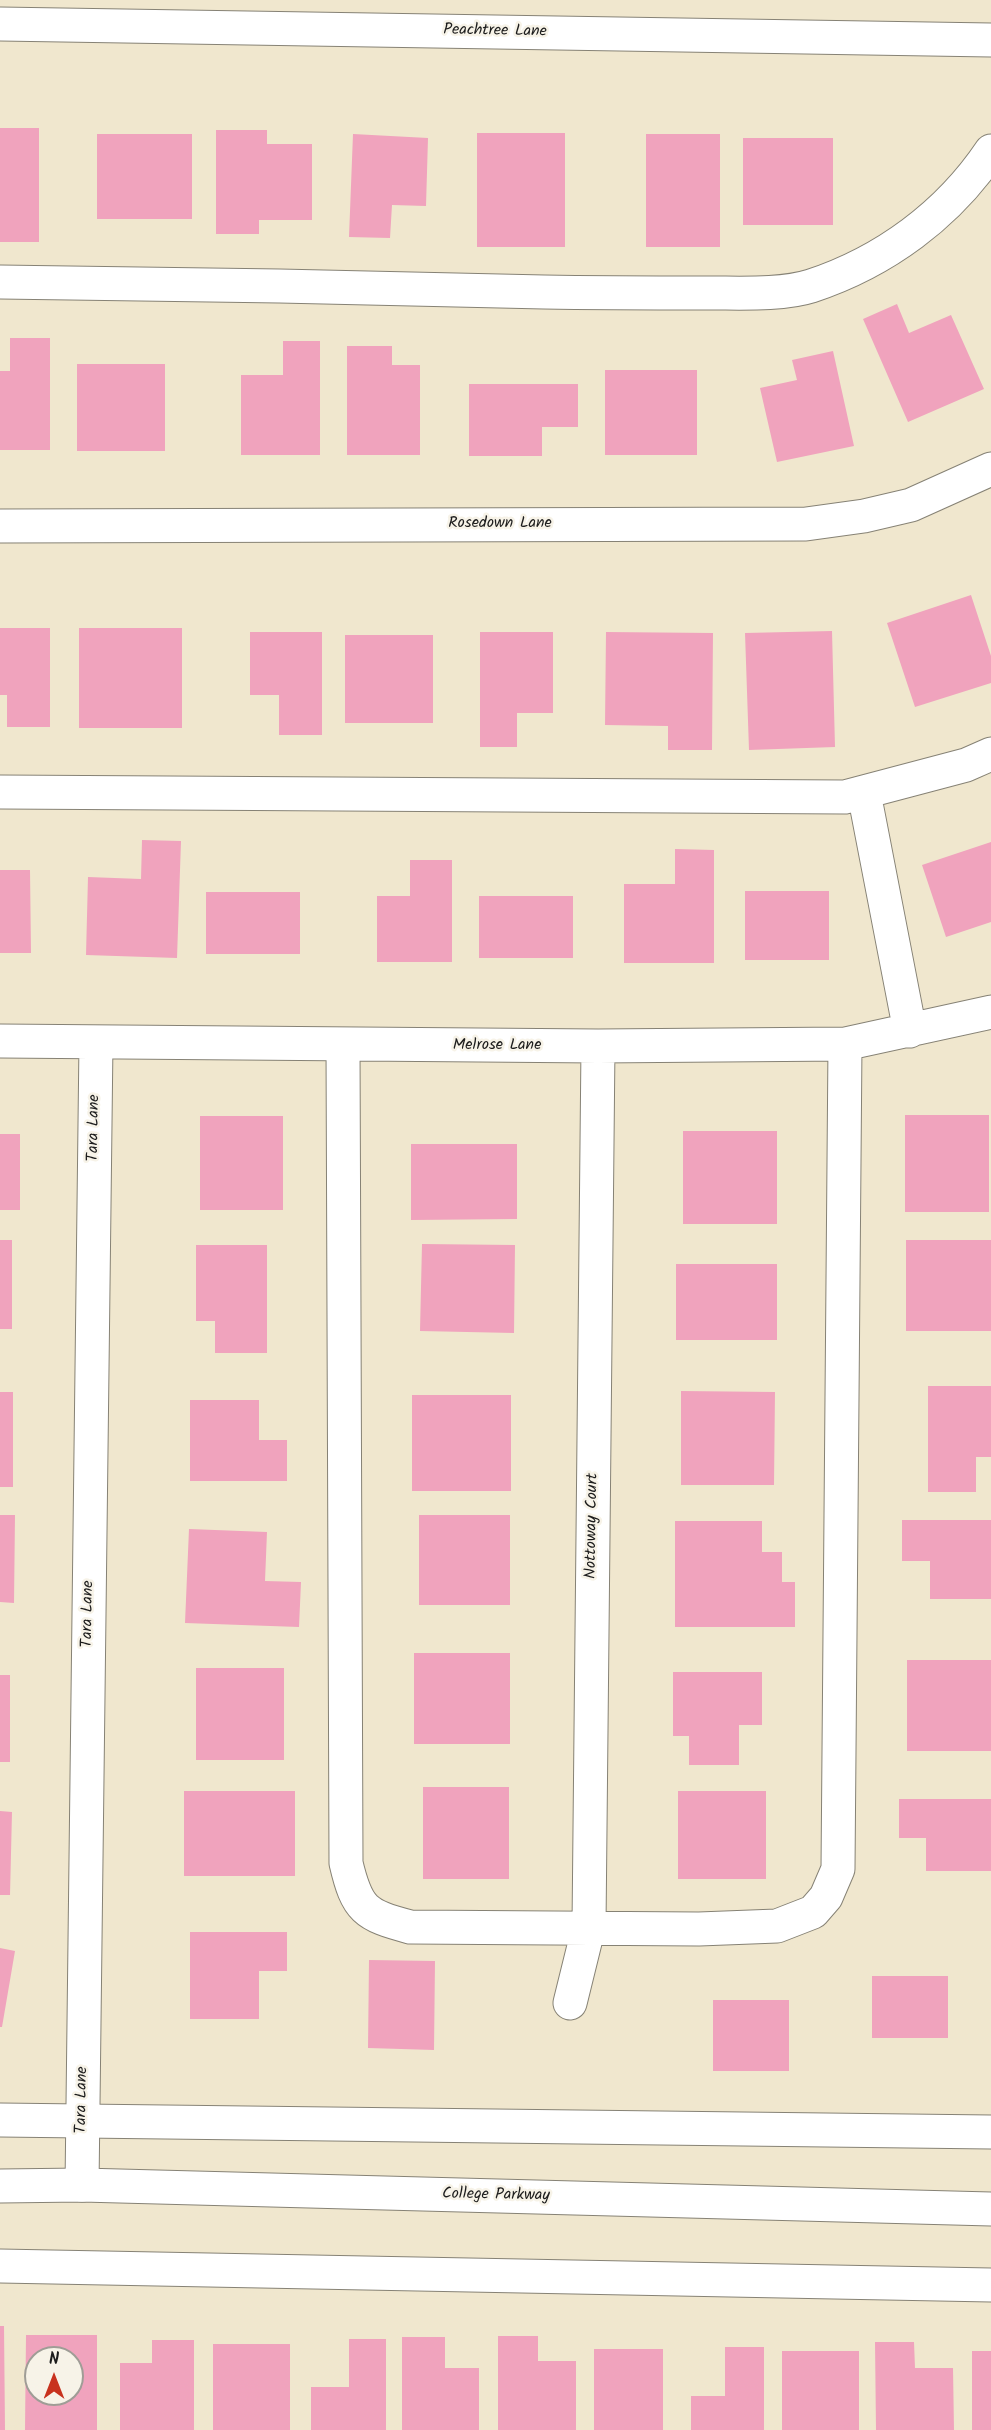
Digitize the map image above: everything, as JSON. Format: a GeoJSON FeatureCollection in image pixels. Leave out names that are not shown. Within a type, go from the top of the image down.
{"type":"FeatureCollection","features":[{"type":"Feature","properties":{"kind":"street","name":"Peachtree Lane"},"geometry":{"type":"LineString","coordinates":[[0,24],[991,40]]}},
{"type":"Feature","properties":{"kind":"street"},"geometry":{"type":"LineString","coordinates":[[0,282],[326,286],[602,293],[747,293],[808,288],[871,263],[928,221],[969,183],[991,151]]}},
{"type":"Feature","properties":{"kind":"street","name":"Rosedown Lane"},"geometry":{"type":"LineString","coordinates":[[0,525],[806,524],[864,516],[911,506],[991,469]]}},
{"type":"Feature","properties":{"kind":"street"},"geometry":{"type":"LineString","coordinates":[[0,792],[833,797],[864,793],[966,765],[991,754]]}},
{"type":"Feature","properties":{"kind":"street"},"geometry":{"type":"LineString","coordinates":[[864,793],[910,1031]]}},
{"type":"Feature","properties":{"kind":"street","name":"Melrose Lane"},"geometry":{"type":"LineString","coordinates":[[0,1041],[598,1046],[844,1044],[991,1012]]}},
{"type":"Feature","properties":{"kind":"street","name":"Tara Lane"},"geometry":{"type":"LineString","coordinates":[[82,2185],[96,1042]]}},
{"type":"Feature","properties":{"kind":"street"},"geometry":{"type":"LineString","coordinates":[[343,1045],[346,1851],[352,1888],[362,1906],[377,1918],[410,1928],[589,1926],[699,1929],[777,1926],[813,1912],[826,1897],[838,1869],[844,1044]]}},
{"type":"Feature","properties":{"kind":"street","name":"Nottoway Court"},"geometry":{"type":"LineString","coordinates":[[570,2003],[589,1926],[598,1046]]}},
{"type":"Feature","properties":{"kind":"street"},"geometry":{"type":"LineString","coordinates":[[0,2120],[991,2132]]}},
{"type":"Feature","properties":{"kind":"street","name":"College Parkway"},"geometry":{"type":"LineString","coordinates":[[0,2186],[82,2185],[991,2209]]}},
{"type":"Feature","properties":{"kind":"street"},"geometry":{"type":"LineString","coordinates":[[0,2266],[991,2285]]}},
{"type":"Feature","properties":{"kind":"building"},"geometry":{"type":"Polygon","coordinates":[[[0,128],[39,128],[39,242],[0,242],[0,128]]]}},
{"type":"Feature","properties":{"kind":"building"},"geometry":{"type":"Polygon","coordinates":[[[216,130],[267,130],[267,144],[312,144],[312,220],[259,220],[259,234],[216,234],[216,130]]]}},
{"type":"Feature","properties":{"kind":"building"},"geometry":{"type":"Polygon","coordinates":[[[477,133],[565,133],[565,247],[477,247],[477,133]]]}},
{"type":"Feature","properties":{"kind":"building"},"geometry":{"type":"Polygon","coordinates":[[[97,134],[192,134],[192,219],[97,219],[97,134]]]}},
{"type":"Feature","properties":{"kind":"building"},"geometry":{"type":"Polygon","coordinates":[[[353,134],[428,138],[426,206],[392,205],[390,238],[349,237],[353,134]]]}},
{"type":"Feature","properties":{"kind":"building"},"geometry":{"type":"Polygon","coordinates":[[[646,134],[720,134],[720,247],[646,247],[646,134]]]}},
{"type":"Feature","properties":{"kind":"building"},"geometry":{"type":"Polygon","coordinates":[[[743,138],[833,138],[833,225],[743,225],[743,138]]]}},
{"type":"Feature","properties":{"kind":"building"},"geometry":{"type":"Polygon","coordinates":[[[897,304],[909,333],[951,315],[984,389],[908,422],[863,319],[897,304]]]}},
{"type":"Feature","properties":{"kind":"building"},"geometry":{"type":"Polygon","coordinates":[[[10,338],[50,338],[50,450],[0,450],[0,371],[10,371],[10,338]]]}},
{"type":"Feature","properties":{"kind":"building"},"geometry":{"type":"Polygon","coordinates":[[[283,341],[320,341],[320,455],[241,455],[241,375],[283,375],[283,341]]]}},
{"type":"Feature","properties":{"kind":"building"},"geometry":{"type":"Polygon","coordinates":[[[347,346],[392,346],[392,365],[420,365],[420,455],[347,455],[347,346]]]}},
{"type":"Feature","properties":{"kind":"building"},"geometry":{"type":"Polygon","coordinates":[[[833,351],[854,446],[777,462],[760,388],[797,380],[792,360],[833,351]]]}},
{"type":"Feature","properties":{"kind":"building"},"geometry":{"type":"Polygon","coordinates":[[[77,364],[165,364],[165,451],[77,451],[77,364]]]}},
{"type":"Feature","properties":{"kind":"building"},"geometry":{"type":"Polygon","coordinates":[[[605,370],[697,370],[697,455],[605,455],[605,370]]]}},
{"type":"Feature","properties":{"kind":"building"},"geometry":{"type":"Polygon","coordinates":[[[469,384],[578,384],[578,427],[542,427],[542,456],[469,456],[469,384]]]}},
{"type":"Feature","properties":{"kind":"building"},"geometry":{"type":"Polygon","coordinates":[[[971,595],[991,656],[991,683],[915,707],[887,623],[971,595]]]}},
{"type":"Feature","properties":{"kind":"building"},"geometry":{"type":"Polygon","coordinates":[[[0,628],[50,628],[50,727],[7,727],[7,695],[0,695],[0,628]]]}},
{"type":"Feature","properties":{"kind":"building"},"geometry":{"type":"Polygon","coordinates":[[[79,628],[182,628],[182,728],[79,728],[79,628]]]}},
{"type":"Feature","properties":{"kind":"building"},"geometry":{"type":"Polygon","coordinates":[[[832,631],[835,747],[749,750],[745,633],[832,631]]]}},
{"type":"Feature","properties":{"kind":"building"},"geometry":{"type":"Polygon","coordinates":[[[250,632],[322,632],[322,735],[279,735],[279,695],[250,695],[250,632]]]}},
{"type":"Feature","properties":{"kind":"building"},"geometry":{"type":"Polygon","coordinates":[[[480,632],[553,632],[553,713],[517,713],[517,747],[480,747],[480,632]]]}},
{"type":"Feature","properties":{"kind":"building"},"geometry":{"type":"Polygon","coordinates":[[[606,632],[713,633],[712,750],[668,750],[668,726],[605,725],[606,632]]]}},
{"type":"Feature","properties":{"kind":"building"},"geometry":{"type":"Polygon","coordinates":[[[345,635],[433,635],[433,723],[345,723],[345,635]]]}},
{"type":"Feature","properties":{"kind":"building"},"geometry":{"type":"Polygon","coordinates":[[[142,840],[181,841],[177,958],[86,955],[88,877],[141,879],[142,840]]]}},
{"type":"Feature","properties":{"kind":"building"},"geometry":{"type":"Polygon","coordinates":[[[991,842],[991,922],[946,937],[922,865],[991,842]]]}},
{"type":"Feature","properties":{"kind":"building"},"geometry":{"type":"Polygon","coordinates":[[[675,849],[714,850],[714,963],[624,963],[624,884],[675,884],[675,849]]]}},
{"type":"Feature","properties":{"kind":"building"},"geometry":{"type":"Polygon","coordinates":[[[410,860],[452,860],[452,962],[377,962],[377,896],[410,896],[410,860]]]}},
{"type":"Feature","properties":{"kind":"building"},"geometry":{"type":"Polygon","coordinates":[[[0,870],[30,870],[31,953],[0,953],[0,870]]]}},
{"type":"Feature","properties":{"kind":"building"},"geometry":{"type":"Polygon","coordinates":[[[745,891],[829,891],[829,960],[745,960],[745,891]]]}},
{"type":"Feature","properties":{"kind":"building"},"geometry":{"type":"Polygon","coordinates":[[[206,892],[300,892],[300,954],[206,954],[206,892]]]}},
{"type":"Feature","properties":{"kind":"building"},"geometry":{"type":"Polygon","coordinates":[[[479,896],[573,896],[573,958],[479,958],[479,896]]]}},
{"type":"Feature","properties":{"kind":"building"},"geometry":{"type":"Polygon","coordinates":[[[905,1115],[989,1115],[989,1212],[905,1212],[905,1115]]]}},
{"type":"Feature","properties":{"kind":"building"},"geometry":{"type":"Polygon","coordinates":[[[200,1116],[283,1116],[283,1210],[200,1210],[200,1116]]]}},
{"type":"Feature","properties":{"kind":"building"},"geometry":{"type":"Polygon","coordinates":[[[683,1131],[777,1131],[777,1224],[683,1224],[683,1131]]]}},
{"type":"Feature","properties":{"kind":"building"},"geometry":{"type":"Polygon","coordinates":[[[0,1134],[20,1134],[20,1210],[0,1210],[0,1134]]]}},
{"type":"Feature","properties":{"kind":"building"},"geometry":{"type":"Polygon","coordinates":[[[411,1144],[517,1144],[517,1219],[411,1220],[411,1144]]]}},
{"type":"Feature","properties":{"kind":"building"},"geometry":{"type":"Polygon","coordinates":[[[0,1240],[12,1240],[12,1329],[0,1329],[0,1240]]]}},
{"type":"Feature","properties":{"kind":"building"},"geometry":{"type":"Polygon","coordinates":[[[906,1240],[991,1240],[991,1331],[906,1331],[906,1240]]]}},
{"type":"Feature","properties":{"kind":"building"},"geometry":{"type":"Polygon","coordinates":[[[422,1244],[515,1245],[514,1333],[420,1331],[422,1244]]]}},
{"type":"Feature","properties":{"kind":"building"},"geometry":{"type":"Polygon","coordinates":[[[196,1245],[267,1245],[267,1353],[215,1353],[215,1321],[196,1321],[196,1245]]]}},
{"type":"Feature","properties":{"kind":"building"},"geometry":{"type":"Polygon","coordinates":[[[676,1264],[777,1264],[777,1340],[676,1340],[676,1264]]]}},
{"type":"Feature","properties":{"kind":"building"},"geometry":{"type":"Polygon","coordinates":[[[928,1386],[991,1386],[991,1457],[976,1457],[976,1492],[928,1492],[928,1386]]]}},
{"type":"Feature","properties":{"kind":"building"},"geometry":{"type":"Polygon","coordinates":[[[681,1391],[775,1392],[774,1485],[681,1485],[681,1391]]]}},
{"type":"Feature","properties":{"kind":"building"},"geometry":{"type":"Polygon","coordinates":[[[0,1392],[13,1392],[13,1487],[0,1487],[0,1392]]]}},
{"type":"Feature","properties":{"kind":"building"},"geometry":{"type":"Polygon","coordinates":[[[412,1395],[511,1395],[511,1491],[412,1491],[412,1395]]]}},
{"type":"Feature","properties":{"kind":"building"},"geometry":{"type":"Polygon","coordinates":[[[190,1400],[259,1400],[259,1440],[287,1440],[287,1481],[190,1481],[190,1400]]]}},
{"type":"Feature","properties":{"kind":"building"},"geometry":{"type":"Polygon","coordinates":[[[0,1515],[15,1515],[14,1603],[0,1602],[0,1515]]]}},
{"type":"Feature","properties":{"kind":"building"},"geometry":{"type":"Polygon","coordinates":[[[419,1515],[510,1515],[510,1605],[419,1605],[419,1515]]]}},
{"type":"Feature","properties":{"kind":"building"},"geometry":{"type":"Polygon","coordinates":[[[902,1520],[991,1520],[991,1599],[930,1599],[930,1561],[902,1561],[902,1520]]]}},
{"type":"Feature","properties":{"kind":"building"},"geometry":{"type":"Polygon","coordinates":[[[675,1521],[762,1521],[762,1552],[782,1552],[782,1582],[795,1582],[795,1627],[675,1627],[675,1521]]]}},
{"type":"Feature","properties":{"kind":"building"},"geometry":{"type":"Polygon","coordinates":[[[189,1529],[267,1532],[265,1581],[301,1582],[299,1627],[185,1623],[189,1529]]]}},
{"type":"Feature","properties":{"kind":"building"},"geometry":{"type":"Polygon","coordinates":[[[414,1653],[510,1653],[510,1744],[414,1744],[414,1653]]]}},
{"type":"Feature","properties":{"kind":"building"},"geometry":{"type":"Polygon","coordinates":[[[907,1660],[991,1660],[991,1751],[907,1751],[907,1660]]]}},
{"type":"Feature","properties":{"kind":"building"},"geometry":{"type":"Polygon","coordinates":[[[196,1668],[284,1668],[284,1760],[196,1760],[196,1668]]]}},
{"type":"Feature","properties":{"kind":"building"},"geometry":{"type":"Polygon","coordinates":[[[673,1672],[762,1672],[762,1725],[739,1725],[739,1765],[689,1765],[689,1736],[673,1736],[673,1672]]]}},
{"type":"Feature","properties":{"kind":"building"},"geometry":{"type":"Polygon","coordinates":[[[0,1675],[10,1675],[10,1762],[0,1762],[0,1675]]]}},
{"type":"Feature","properties":{"kind":"building"},"geometry":{"type":"Polygon","coordinates":[[[423,1787],[509,1787],[509,1879],[423,1879],[423,1787]]]}},
{"type":"Feature","properties":{"kind":"building"},"geometry":{"type":"Polygon","coordinates":[[[184,1791],[295,1791],[295,1876],[184,1876],[184,1791]]]}},
{"type":"Feature","properties":{"kind":"building"},"geometry":{"type":"Polygon","coordinates":[[[678,1791],[766,1791],[766,1879],[678,1879],[678,1791]]]}},
{"type":"Feature","properties":{"kind":"building"},"geometry":{"type":"Polygon","coordinates":[[[899,1799],[991,1799],[991,1871],[926,1871],[926,1838],[899,1838],[899,1799]]]}},
{"type":"Feature","properties":{"kind":"building"},"geometry":{"type":"Polygon","coordinates":[[[0,1811],[12,1812],[10,1895],[0,1895],[0,1811]]]}},
{"type":"Feature","properties":{"kind":"building"},"geometry":{"type":"Polygon","coordinates":[[[190,1932],[287,1932],[287,1971],[259,1971],[259,2019],[190,2019],[190,1932]]]}},
{"type":"Feature","properties":{"kind":"building"},"geometry":{"type":"Polygon","coordinates":[[[0,1948],[15,1951],[2,2027],[0,2027],[0,1948]]]}},
{"type":"Feature","properties":{"kind":"building"},"geometry":{"type":"Polygon","coordinates":[[[369,1960],[435,1961],[434,2050],[368,2048],[369,1960]]]}},
{"type":"Feature","properties":{"kind":"building"},"geometry":{"type":"Polygon","coordinates":[[[872,1976],[948,1976],[948,2038],[872,2038],[872,1976]]]}},
{"type":"Feature","properties":{"kind":"building"},"geometry":{"type":"Polygon","coordinates":[[[713,2000],[789,2000],[789,2071],[713,2071],[713,2000]]]}},
{"type":"Feature","properties":{"kind":"building"},"geometry":{"type":"Polygon","coordinates":[[[0,2326],[4,2326],[5,2430],[0,2430],[0,2326]]]}},
{"type":"Feature","properties":{"kind":"building"},"geometry":{"type":"Polygon","coordinates":[[[26,2335],[97,2335],[97,2430],[25,2430],[25,2406],[84,2406],[84,2346],[26,2346],[26,2335]]]}},
{"type":"Feature","properties":{"kind":"building"},"geometry":{"type":"Polygon","coordinates":[[[498,2336],[538,2336],[538,2361],[576,2361],[576,2430],[498,2430],[498,2336]]]}},
{"type":"Feature","properties":{"kind":"building"},"geometry":{"type":"Polygon","coordinates":[[[402,2337],[445,2337],[445,2368],[479,2368],[479,2430],[402,2430],[402,2337]]]}},
{"type":"Feature","properties":{"kind":"building"},"geometry":{"type":"Polygon","coordinates":[[[349,2339],[386,2339],[386,2430],[311,2430],[311,2387],[349,2387],[349,2339]]]}},
{"type":"Feature","properties":{"kind":"building"},"geometry":{"type":"Polygon","coordinates":[[[152,2340],[194,2340],[194,2430],[120,2430],[120,2363],[152,2363],[152,2340]]]}},
{"type":"Feature","properties":{"kind":"building"},"geometry":{"type":"Polygon","coordinates":[[[875,2342],[914,2342],[915,2368],[953,2368],[954,2430],[876,2430],[875,2342]]]}},
{"type":"Feature","properties":{"kind":"building"},"geometry":{"type":"Polygon","coordinates":[[[213,2344],[290,2344],[290,2430],[213,2430],[213,2344]]]}},
{"type":"Feature","properties":{"kind":"building"},"geometry":{"type":"Polygon","coordinates":[[[725,2347],[764,2347],[764,2430],[691,2430],[691,2396],[725,2396],[725,2347]]]}},
{"type":"Feature","properties":{"kind":"building"},"geometry":{"type":"Polygon","coordinates":[[[594,2349],[663,2349],[663,2430],[594,2430],[594,2349]]]}},
{"type":"Feature","properties":{"kind":"building"},"geometry":{"type":"Polygon","coordinates":[[[782,2351],[859,2351],[859,2430],[782,2430],[782,2351]]]}},
{"type":"Feature","properties":{"kind":"building"},"geometry":{"type":"Polygon","coordinates":[[[972,2351],[991,2351],[991,2430],[972,2430],[972,2351]]]}}]}
